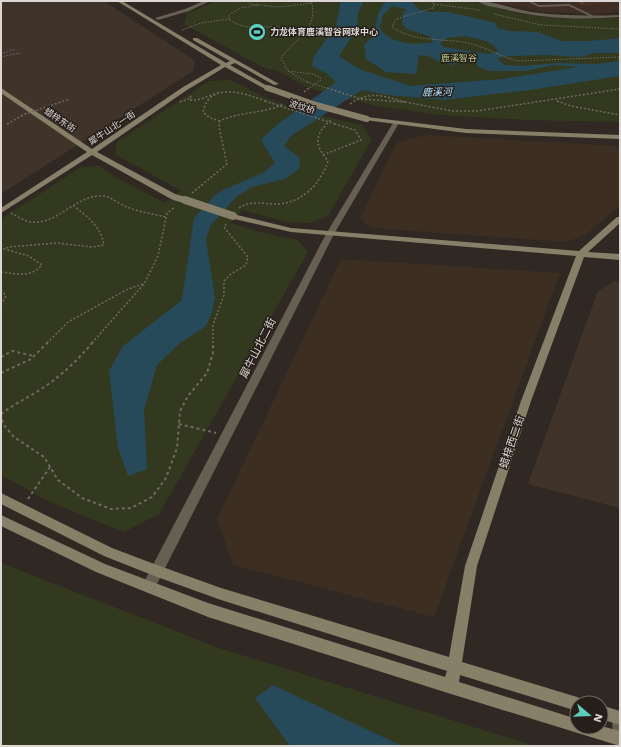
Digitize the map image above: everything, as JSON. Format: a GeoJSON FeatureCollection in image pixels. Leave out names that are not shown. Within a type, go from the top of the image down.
{"type":"FeatureCollection","features":[{"type":"Feature","properties":{"kind":"street"},"geometry":{"type":"LineString","coordinates":[[119,1],[223,64],[267,88],[305,102],[396,123],[466,130],[620,137]]}},
{"type":"Feature","properties":{"kind":"street"},"geometry":{"type":"LineString","coordinates":[[130,1],[180,31],[276,84],[304,96],[369,116],[447,123],[620,131]]}},
{"type":"Feature","properties":{"kind":"street"},"geometry":{"type":"LineString","coordinates":[[158,18],[187,10],[208,1]]}},
{"type":"Feature","properties":{"kind":"street"},"geometry":{"type":"LineString","coordinates":[[478,1],[506,9],[545,15],[595,18],[620,16]]}},
{"type":"Feature","properties":{"kind":"street","name":"犀牛山北一街"},"geometry":{"type":"LineString","coordinates":[[2,208],[223,64],[232,60]]}},
{"type":"Feature","properties":{"kind":"street","name":"蜡梓东街"},"geometry":{"type":"LineString","coordinates":[[1,90],[90,151],[177,200],[232,216],[291,230],[620,257]]}},
{"type":"Feature","properties":{"kind":"street","name":"犀牛山北二街"},"geometry":{"type":"LineString","coordinates":[[149,586],[330,234],[396,123]]}},
{"type":"Feature","properties":{"kind":"street","name":"蜡梓西二街"},"geometry":{"type":"LineString","coordinates":[[451,687],[453,666],[471,566],[526,402],[581,254],[620,219]]}},
{"type":"Feature","properties":{"kind":"street"},"geometry":{"type":"LineString","coordinates":[[1,498],[108,552],[157,571],[222,594],[569,702]]}},
{"type":"Feature","properties":{"kind":"street"},"geometry":{"type":"LineString","coordinates":[[1,520],[101,568],[208,610],[569,724]]}},
{"type":"Feature","properties":{"kind":"street"},"geometry":{"type":"LineString","coordinates":[[608,735],[618,738]]}},
{"type":"Feature","properties":{"kind":"lane"},"geometry":{"type":"LineString","coordinates":[[528,1],[539,6],[569,5],[595,18]]}},
{"type":"Feature","properties":{"kind":"lane"},"geometry":{"type":"LineString","coordinates":[[618,717],[618,738]]}},
{"type":"Feature","properties":{"kind":"path"},"geometry":{"type":"LineString","coordinates":[[248,1],[250,4],[287,7],[311,2],[314,15],[305,32],[281,58],[288,71],[307,82],[361,99],[405,102]]}},
{"type":"Feature","properties":{"kind":"path"},"geometry":{"type":"LineString","coordinates":[[430,1],[434,4],[433,8],[396,19],[393,22],[392,27],[404,35],[414,38],[479,45],[505,58],[514,60],[600,60],[620,57]]}},
{"type":"Feature","properties":{"kind":"path"},"geometry":{"type":"LineString","coordinates":[[229,19],[229,15],[240,8],[258,5]]}},
{"type":"Feature","properties":{"kind":"path"},"geometry":{"type":"LineString","coordinates":[[180,31],[201,23],[229,19],[239,26],[255,28],[273,26],[305,32]]}},
{"type":"Feature","properties":{"kind":"path"},"geometry":{"type":"LineString","coordinates":[[1,54],[15,49]]}},
{"type":"Feature","properties":{"kind":"path"},"geometry":{"type":"LineString","coordinates":[[1,57],[20,53]]}},
{"type":"Feature","properties":{"kind":"path"},"geometry":{"type":"LineString","coordinates":[[288,71],[312,74],[320,77],[321,80],[299,95]]}},
{"type":"Feature","properties":{"kind":"path"},"geometry":{"type":"LineString","coordinates":[[347,106],[358,97],[372,94],[453,111],[471,111],[556,100],[620,89]]}},
{"type":"Feature","properties":{"kind":"path","name":"波纹桥"},"geometry":{"type":"LineString","coordinates":[[190,100],[200,100],[210,94],[228,90],[236,91],[298,113],[355,129],[360,134],[361,140],[323,156]]}},
{"type":"Feature","properties":{"kind":"path"},"geometry":{"type":"LineString","coordinates":[[219,93],[209,99],[204,106],[203,112],[210,118],[220,121],[238,115],[274,110],[286,102]]}},
{"type":"Feature","properties":{"kind":"path"},"geometry":{"type":"LineString","coordinates":[[7,124],[25,114],[70,99]]}},
{"type":"Feature","properties":{"kind":"path"},"geometry":{"type":"LineString","coordinates":[[556,100],[571,106],[620,114]]}},
{"type":"Feature","properties":{"kind":"path"},"geometry":{"type":"LineString","coordinates":[[177,200],[167,213],[158,256],[144,284],[74,364],[38,391],[1,414],[3,424],[14,437],[44,457],[58,480],[82,498],[111,510],[131,508],[152,497],[166,478],[177,448],[180,412],[188,396],[207,373],[213,353],[213,325],[224,295],[224,281],[231,274],[246,265],[248,256],[244,249],[227,234],[224,227],[240,206],[250,203],[280,204],[296,200],[314,186],[326,171],[328,161],[317,146],[317,137],[324,126],[336,116]]}},
{"type":"Feature","properties":{"kind":"path"},"geometry":{"type":"LineString","coordinates":[[192,193],[227,164],[219,127],[220,121]]}},
{"type":"Feature","properties":{"kind":"path"},"geometry":{"type":"LineString","coordinates":[[2,208],[31,222],[44,220],[74,206],[81,200],[96,196],[108,196],[126,206],[166,217]]}},
{"type":"Feature","properties":{"kind":"path"},"geometry":{"type":"LineString","coordinates":[[1,272],[27,275],[37,272],[42,265],[38,259],[4,249],[9,246],[57,243],[92,247],[104,245],[104,240],[98,228],[89,218],[74,206]]}},
{"type":"Feature","properties":{"kind":"path"},"geometry":{"type":"LineString","coordinates":[[1,373],[31,359],[68,322],[128,289],[144,284]]}},
{"type":"Feature","properties":{"kind":"path"},"geometry":{"type":"LineString","coordinates":[[1,290],[6,296],[1,305]]}},
{"type":"Feature","properties":{"kind":"path"},"geometry":{"type":"LineString","coordinates":[[1,357],[12,351],[34,356]]}},
{"type":"Feature","properties":{"kind":"path"},"geometry":{"type":"LineString","coordinates":[[1,408],[5,411]]}},
{"type":"Feature","properties":{"kind":"path"},"geometry":{"type":"LineString","coordinates":[[179,424],[226,436]]}},
{"type":"Feature","properties":{"kind":"path"},"geometry":{"type":"LineString","coordinates":[[21,509],[50,467]]}},
{"type":"Feature","properties":{"kind":"shaded area"},"geometry":{"type":"Polygon","coordinates":[[[1,1],[104,1],[195,61],[193,71],[1,194],[1,1]]]}},
{"type":"Feature","properties":{"kind":"shaded area"},"geometry":{"type":"Polygon","coordinates":[[[490,1],[620,1],[620,12],[596,14],[543,12],[490,1]]]}},
{"type":"Feature","properties":{"kind":"shaded area"},"geometry":{"type":"Polygon","coordinates":[[[425,135],[620,146],[620,205],[587,234],[566,242],[372,228],[360,219],[396,143],[425,135]]]}},
{"type":"Feature","properties":{"kind":"shaded area"},"geometry":{"type":"Polygon","coordinates":[[[341,259],[560,273],[434,617],[233,565],[217,519],[341,259]]]}},
{"type":"Feature","properties":{"kind":"shaded area"},"geometry":{"type":"Polygon","coordinates":[[[615,281],[620,281],[620,508],[528,484],[598,291],[615,281]]]}},
{"type":"Feature","properties":{"kind":"green space","name":"鹿溪智谷"},"geometry":{"type":"Polygon","coordinates":[[[217,1],[470,1],[520,14],[545,17],[571,19],[620,18],[620,122],[529,120],[441,115],[377,106],[309,88],[280,72],[262,67],[184,24],[187,13],[217,1]]]}},
{"type":"Feature","properties":{"kind":"green space"},"geometry":{"type":"Polygon","coordinates":[[[229,80],[265,97],[289,106],[362,125],[372,139],[328,216],[310,223],[286,222],[242,210],[230,223],[259,232],[298,240],[308,252],[159,514],[124,532],[50,502],[1,475],[1,219],[81,167],[99,166],[117,178],[165,203],[181,191],[115,154],[117,142],[209,81],[229,80]]]}},
{"type":"Feature","properties":{"kind":"green space"},"geometry":{"type":"Polygon","coordinates":[[[1,563],[219,648],[535,746],[1,746],[1,563]]]}},
{"type":"Feature","properties":{"kind":"water","name":"鹿溪河"},"geometry":{"type":"Polygon","coordinates":[[[341,1],[364,1],[358,12],[357,29],[339,56],[359,69],[410,86],[502,79],[579,67],[553,65],[526,71],[489,71],[479,67],[473,61],[462,61],[452,65],[440,62],[428,56],[419,55],[416,74],[386,72],[366,59],[364,45],[374,36],[378,14],[385,1],[411,1],[420,10],[429,12],[448,12],[496,23],[497,28],[509,31],[538,32],[562,41],[590,41],[620,38],[620,53],[594,53],[581,57],[548,55],[496,58],[505,65],[523,66],[557,63],[596,64],[620,61],[620,76],[530,90],[444,100],[388,95],[362,90],[291,136],[284,146],[300,158],[299,169],[285,179],[252,187],[236,197],[210,226],[206,240],[215,298],[212,312],[206,326],[180,343],[157,365],[144,410],[147,469],[128,476],[118,448],[109,371],[123,346],[182,300],[194,218],[214,196],[225,189],[263,173],[275,163],[261,140],[278,124],[336,82],[326,73],[312,66],[314,56],[336,26],[341,1]],[[392,6],[382,16],[382,22],[379,26],[388,37],[403,42],[419,44],[433,42],[429,36],[407,29],[402,24],[403,14],[406,9],[392,6]],[[465,36],[447,38],[440,43],[443,47],[489,54],[498,51],[488,42],[465,36]]]}},
{"type":"Feature","properties":{"kind":"water"},"geometry":{"type":"Polygon","coordinates":[[[273,685],[402,746],[290,746],[255,698],[273,685]]]}},
{"type":"Feature","properties":{"kind":"place","name":"力龙体育鹿溪智谷网球中心"},"geometry":{"type":"Point","coordinates":[257,32]}}]}
